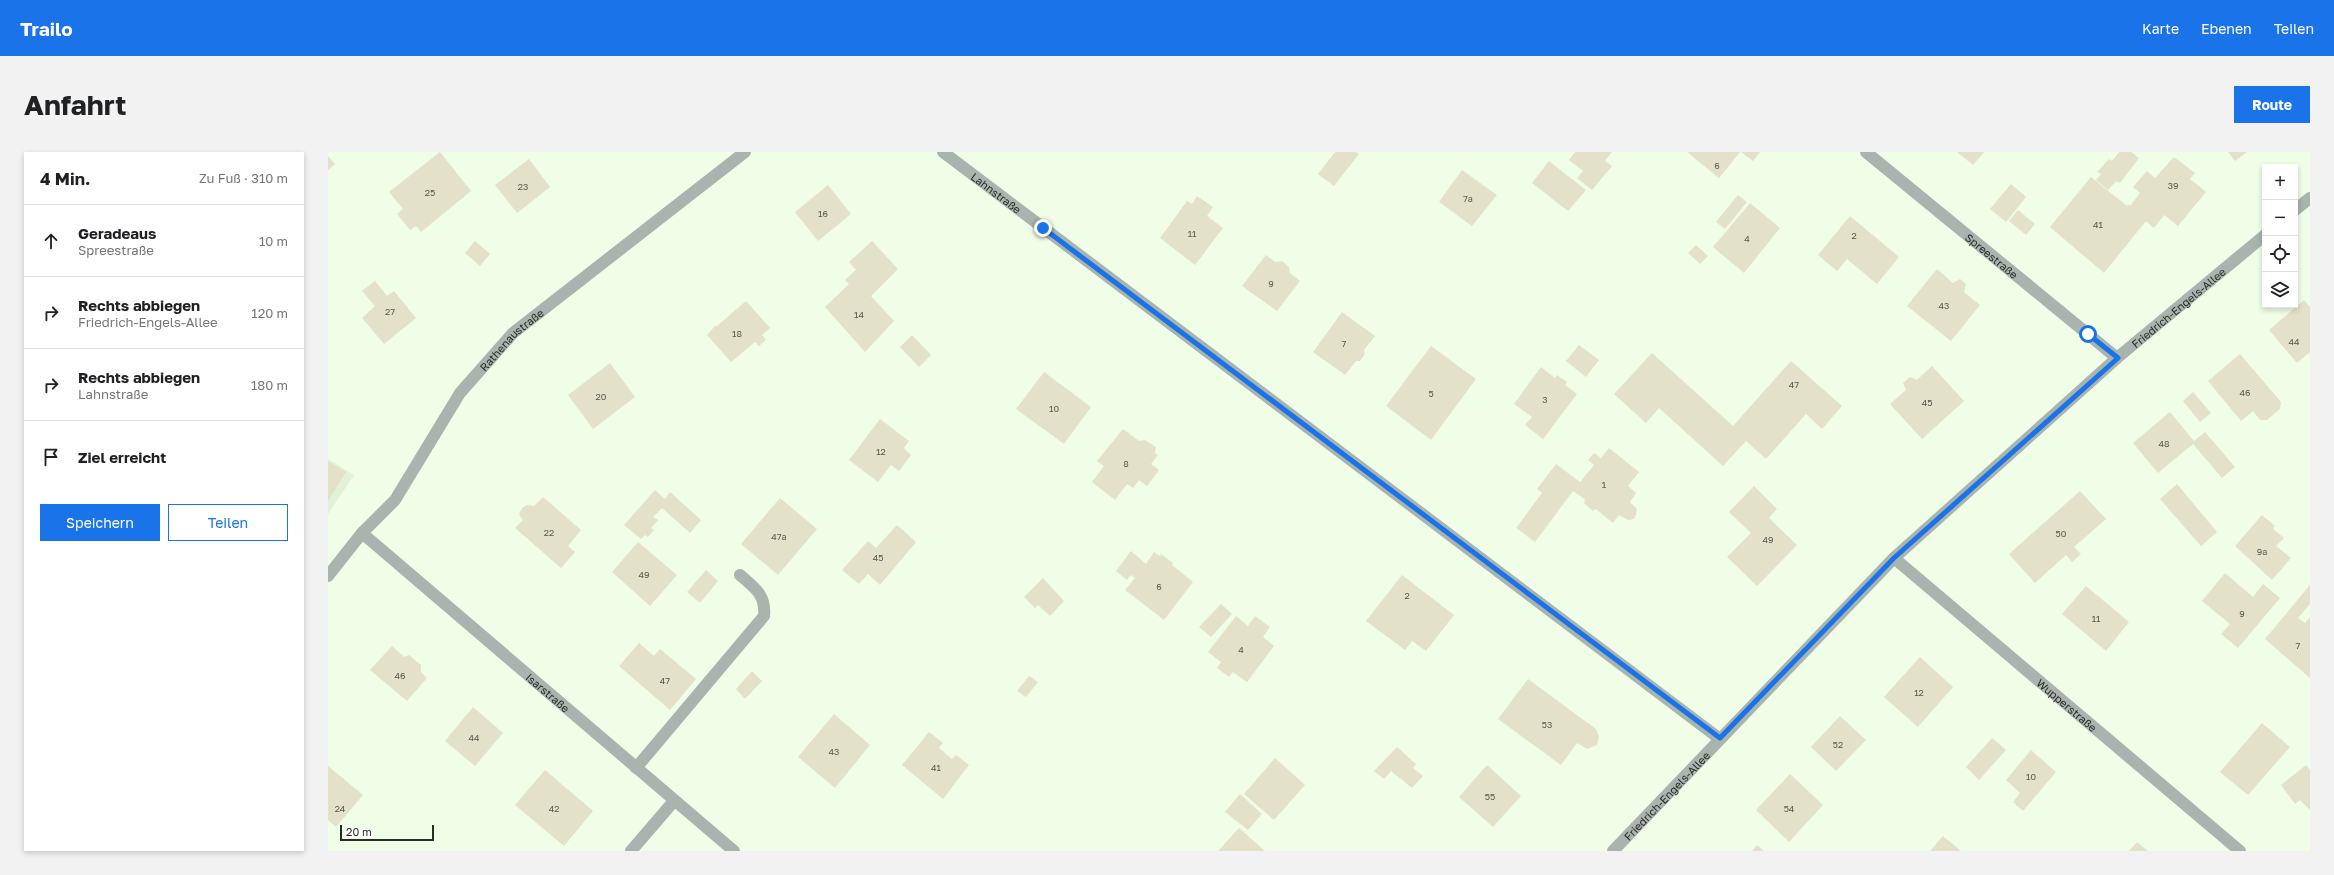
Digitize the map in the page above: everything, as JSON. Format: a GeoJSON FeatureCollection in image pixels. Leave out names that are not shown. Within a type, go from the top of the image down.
{"type":"FeatureCollection","features":[{"type":"Feature","properties":{"kind":"street","name":"Rathenaustraße"},"geometry":{"type":"LineString","coordinates":[[328,576],[362,534],[395,500],[460,393],[513,333],[745,152]]}},
{"type":"Feature","properties":{"kind":"street","name":"Lahnstraße"},"geometry":{"type":"LineString","coordinates":[[943,152],[1720,738]]}},
{"type":"Feature","properties":{"kind":"street","name":"Spreestraße"},"geometry":{"type":"LineString","coordinates":[[1866,152],[2118,358]]}},
{"type":"Feature","properties":{"kind":"street"},"geometry":{"type":"LineString","coordinates":[[2298,208],[2310,198]]}},
{"type":"Feature","properties":{"kind":"street","name":"Friedrich-Engels-Allee"},"geometry":{"type":"LineString","coordinates":[[1613,851],[1894,558],[2118,358],[2264,236]]}},
{"type":"Feature","properties":{"kind":"street","name":"Isarstraße"},"geometry":{"type":"LineString","coordinates":[[362,534],[734,851]]}},
{"type":"Feature","properties":{"kind":"street","name":"Wupperstraße"},"geometry":{"type":"LineString","coordinates":[[1894,558],[2240,851]]}},
{"type":"Feature","properties":{"kind":"street"},"geometry":{"type":"LineString","coordinates":[[636,768],[764,616],[765,603],[754,587],[740,575]]}},
{"type":"Feature","properties":{"kind":"street"},"geometry":{"type":"LineString","coordinates":[[632,851],[674,801]]}},
{"type":"Feature","properties":{"kind":"shaded area"},"geometry":{"type":"Polygon","coordinates":[[[328,459],[354,475],[328,514],[328,459]]]}},
{"type":"Feature","properties":{"kind":"building"},"geometry":{"type":"Polygon","coordinates":[[[440,152],[471,191],[421,232],[416,226],[410,230],[397,214],[403,209],[389,192],[440,152]]]}},
{"type":"Feature","properties":{"kind":"building"},"geometry":{"type":"Polygon","coordinates":[[[1335,152],[1356,152],[1359,154],[1334,186],[1318,174],[1335,152]]]}},
{"type":"Feature","properties":{"kind":"building"},"geometry":{"type":"Polygon","coordinates":[[[1575,152],[1612,152],[1605,161],[1612,166],[1592,190],[1577,178],[1583,171],[1569,160],[1575,152]]]}},
{"type":"Feature","properties":{"kind":"building"},"geometry":{"type":"Polygon","coordinates":[[[1687,152],[1740,152],[1719,178],[1687,152]]]}},
{"type":"Feature","properties":{"kind":"building"},"geometry":{"type":"Polygon","coordinates":[[[1741,152],[1760,152],[1753,161],[1741,152]]]}},
{"type":"Feature","properties":{"kind":"building"},"geometry":{"type":"Polygon","coordinates":[[[1957,152],[1984,152],[1973,165],[1957,152]]]}},
{"type":"Feature","properties":{"kind":"building"},"geometry":{"type":"Polygon","coordinates":[[[2119,152],[2131,152],[2139,158],[2120,183],[2116,181],[2108,190],[2096,180],[2101,174],[2097,172],[2109,159],[2112,161],[2119,152]]]}},
{"type":"Feature","properties":{"kind":"building"},"geometry":{"type":"Polygon","coordinates":[[[2228,152],[2247,152],[2235,161],[2228,152]]]}},
{"type":"Feature","properties":{"kind":"building"},"geometry":{"type":"Polygon","coordinates":[[[328,156],[335,164],[328,170],[328,156]]]}},
{"type":"Feature","properties":{"kind":"building"},"geometry":{"type":"Polygon","coordinates":[[[2174,157],[2195,173],[2190,179],[2206,192],[2178,226],[2164,215],[2154,228],[2146,221],[2104,273],[2050,227],[2091,177],[2127,206],[2128,204],[2130,206],[2140,193],[2133,187],[2147,171],[2155,178],[2174,157]]]}},
{"type":"Feature","properties":{"kind":"building"},"geometry":{"type":"Polygon","coordinates":[[[529,159],[550,187],[517,213],[495,185],[529,159]]]}},
{"type":"Feature","properties":{"kind":"building"},"geometry":{"type":"Polygon","coordinates":[[[1549,161],[1586,190],[1568,211],[1532,183],[1549,161]]]}},
{"type":"Feature","properties":{"kind":"building"},"geometry":{"type":"Polygon","coordinates":[[[1462,170],[1497,195],[1472,226],[1439,202],[1462,170]]]}},
{"type":"Feature","properties":{"kind":"building"},"geometry":{"type":"Polygon","coordinates":[[[2011,184],[2026,197],[2006,222],[1990,209],[2011,184]]]}},
{"type":"Feature","properties":{"kind":"building"},"geometry":{"type":"Polygon","coordinates":[[[828,185],[851,214],[818,241],[795,212],[828,185]]]}},
{"type":"Feature","properties":{"kind":"building"},"geometry":{"type":"Polygon","coordinates":[[[1738,195],[1747,202],[1725,229],[1716,222],[1738,195]]]}},
{"type":"Feature","properties":{"kind":"building"},"geometry":{"type":"Polygon","coordinates":[[[1197,196],[1213,207],[1207,216],[1223,228],[1195,265],[1160,238],[1187,201],[1192,204],[1197,196]]]}},
{"type":"Feature","properties":{"kind":"building"},"geometry":{"type":"Polygon","coordinates":[[[1750,203],[1780,228],[1744,273],[1713,247],[1750,203]]]}},
{"type":"Feature","properties":{"kind":"building"},"geometry":{"type":"Polygon","coordinates":[[[2018,210],[2035,224],[2026,235],[2009,221],[2018,210]]]}},
{"type":"Feature","properties":{"kind":"building"},"geometry":{"type":"Polygon","coordinates":[[[1850,216],[1899,257],[1877,284],[1847,259],[1837,271],[1818,255],[1850,216]]]}},
{"type":"Feature","properties":{"kind":"building"},"geometry":{"type":"Polygon","coordinates":[[[475,241],[490,254],[480,266],[465,253],[475,241]]]}},
{"type":"Feature","properties":{"kind":"building"},"geometry":{"type":"Polygon","coordinates":[[[872,241],[898,269],[871,296],[894,321],[865,352],[825,307],[849,284],[845,280],[856,270],[849,262],[872,241]]]}},
{"type":"Feature","properties":{"kind":"building"},"geometry":{"type":"Polygon","coordinates":[[[1696,245],[1708,256],[1700,264],[1688,253],[1696,245]]]}},
{"type":"Feature","properties":{"kind":"building"},"geometry":{"type":"Polygon","coordinates":[[[1266,255],[1275,262],[1282,261],[1289,267],[1290,273],[1300,281],[1277,311],[1242,286],[1266,255]]]}},
{"type":"Feature","properties":{"kind":"building"},"geometry":{"type":"Polygon","coordinates":[[[1937,269],[1953,283],[1960,279],[1966,284],[1964,292],[1980,305],[1951,341],[1907,306],[1937,269]]]}},
{"type":"Feature","properties":{"kind":"building"},"geometry":{"type":"Polygon","coordinates":[[[375,281],[387,296],[394,291],[416,318],[384,344],[362,318],[375,306],[362,291],[375,281]]]}},
{"type":"Feature","properties":{"kind":"building"},"geometry":{"type":"Polygon","coordinates":[[[2304,300],[2310,307],[2310,352],[2297,363],[2269,330],[2295,308],[2298,308],[2298,305],[2304,300]]]}},
{"type":"Feature","properties":{"kind":"building"},"geometry":{"type":"Polygon","coordinates":[[[746,301],[770,328],[762,335],[766,340],[759,346],[755,342],[731,362],[707,335],[715,326],[717,326],[746,301]]]}},
{"type":"Feature","properties":{"kind":"building"},"geometry":{"type":"Polygon","coordinates":[[[1342,312],[1375,336],[1364,350],[1365,354],[1360,361],[1356,361],[1345,375],[1313,352],[1342,312]]]}},
{"type":"Feature","properties":{"kind":"building"},"geometry":{"type":"Polygon","coordinates":[[[912,335],[931,355],[919,367],[900,347],[912,335]]]}},
{"type":"Feature","properties":{"kind":"building"},"geometry":{"type":"Polygon","coordinates":[[[1579,345],[1599,360],[1586,377],[1566,361],[1579,345]]]}},
{"type":"Feature","properties":{"kind":"building"},"geometry":{"type":"Polygon","coordinates":[[[1431,346],[1476,379],[1431,440],[1386,406],[1431,346]]]}},
{"type":"Feature","properties":{"kind":"building"},"geometry":{"type":"Polygon","coordinates":[[[1652,353],[1733,426],[1791,361],[1842,406],[1822,429],[1806,414],[1766,459],[1746,441],[1723,466],[1659,408],[1646,423],[1614,394],[1652,353]]]}},
{"type":"Feature","properties":{"kind":"building"},"geometry":{"type":"Polygon","coordinates":[[[2240,354],[2281,402],[2280,409],[2267,420],[2260,420],[2253,411],[2241,421],[2208,381],[2240,354]]]}},
{"type":"Feature","properties":{"kind":"building"},"geometry":{"type":"Polygon","coordinates":[[[610,363],[635,397],[593,429],[568,395],[610,363]]]}},
{"type":"Feature","properties":{"kind":"building"},"geometry":{"type":"Polygon","coordinates":[[[1932,366],[1964,401],[1922,439],[1890,404],[1906,390],[1903,383],[1910,377],[1917,380],[1932,366]]]}},
{"type":"Feature","properties":{"kind":"building"},"geometry":{"type":"Polygon","coordinates":[[[1541,367],[1555,378],[1557,375],[1567,382],[1565,385],[1577,394],[1543,439],[1525,425],[1532,417],[1514,404],[1541,367]]]}},
{"type":"Feature","properties":{"kind":"building"},"geometry":{"type":"Polygon","coordinates":[[[1044,372],[1091,407],[1064,444],[1016,409],[1044,372]]]}},
{"type":"Feature","properties":{"kind":"building"},"geometry":{"type":"Polygon","coordinates":[[[2193,392],[2211,413],[2200,422],[2183,401],[2193,392]]]}},
{"type":"Feature","properties":{"kind":"building"},"geometry":{"type":"Polygon","coordinates":[[[2170,412],[2194,441],[2205,432],[2235,467],[2222,478],[2193,444],[2158,473],[2133,443],[2170,412]]]}},
{"type":"Feature","properties":{"kind":"building"},"geometry":{"type":"Polygon","coordinates":[[[880,419],[909,441],[904,448],[911,455],[899,471],[891,465],[878,482],[849,460],[880,419]]]}},
{"type":"Feature","properties":{"kind":"building"},"geometry":{"type":"Polygon","coordinates":[[[1123,429],[1139,441],[1145,440],[1156,447],[1155,453],[1158,455],[1151,464],[1159,470],[1147,486],[1139,480],[1133,488],[1127,484],[1115,500],[1092,482],[1104,466],[1097,461],[1123,429]]]}},
{"type":"Feature","properties":{"kind":"building"},"geometry":{"type":"Polygon","coordinates":[[[1609,448],[1639,472],[1628,486],[1636,493],[1630,502],[1637,509],[1634,519],[1628,520],[1619,515],[1613,523],[1596,509],[1593,511],[1584,503],[1585,499],[1573,491],[1535,542],[1516,528],[1542,493],[1537,489],[1556,464],[1580,482],[1594,465],[1588,460],[1594,453],[1601,458],[1609,448]]]}},
{"type":"Feature","properties":{"kind":"building"},"geometry":{"type":"Polygon","coordinates":[[[328,461],[346,472],[328,501],[328,461]]]}},
{"type":"Feature","properties":{"kind":"building"},"geometry":{"type":"Polygon","coordinates":[[[2177,484],[2217,532],[2201,546],[2160,499],[2177,484]]]}},
{"type":"Feature","properties":{"kind":"building"},"geometry":{"type":"Polygon","coordinates":[[[1754,486],[1777,509],[1769,518],[1797,545],[1757,586],[1727,557],[1751,533],[1729,512],[1754,486]]]}},
{"type":"Feature","properties":{"kind":"building"},"geometry":{"type":"Polygon","coordinates":[[[655,490],[665,499],[670,492],[701,520],[690,533],[662,508],[653,517],[658,520],[651,528],[654,530],[648,537],[645,535],[641,539],[624,525],[655,490]]]}},
{"type":"Feature","properties":{"kind":"building"},"geometry":{"type":"Polygon","coordinates":[[[2080,491],[2106,519],[2074,547],[2081,554],[2072,562],[2066,555],[2035,583],[2009,554],[2080,491]]]}},
{"type":"Feature","properties":{"kind":"building"},"geometry":{"type":"Polygon","coordinates":[[[543,497],[581,530],[568,546],[575,552],[561,568],[515,528],[523,520],[519,514],[522,508],[527,505],[534,506],[543,497]]]}},
{"type":"Feature","properties":{"kind":"building"},"geometry":{"type":"Polygon","coordinates":[[[780,498],[817,529],[778,575],[741,544],[780,498]]]}},
{"type":"Feature","properties":{"kind":"building"},"geometry":{"type":"Polygon","coordinates":[[[2262,515],[2275,526],[2273,529],[2284,538],[2276,546],[2291,558],[2272,580],[2235,546],[2262,515]]]}},
{"type":"Feature","properties":{"kind":"building"},"geometry":{"type":"Polygon","coordinates":[[[897,525],[916,542],[880,585],[868,574],[859,584],[842,570],[868,541],[876,548],[897,525]]]}},
{"type":"Feature","properties":{"kind":"building"},"geometry":{"type":"Polygon","coordinates":[[[638,542],[677,575],[650,606],[612,572],[638,542]]]}},
{"type":"Feature","properties":{"kind":"building"},"geometry":{"type":"Polygon","coordinates":[[[1131,551],[1146,564],[1154,552],[1160,556],[1161,554],[1193,582],[1164,620],[1125,590],[1135,578],[1131,575],[1127,580],[1116,571],[1131,551]]]}},
{"type":"Feature","properties":{"kind":"building"},"geometry":{"type":"Polygon","coordinates":[[[706,570],[718,581],[700,603],[687,592],[706,570]]]}},
{"type":"Feature","properties":{"kind":"building"},"geometry":{"type":"Polygon","coordinates":[[[2225,573],[2253,597],[2263,584],[2280,598],[2238,648],[2221,634],[2230,624],[2202,601],[2225,573]]]}},
{"type":"Feature","properties":{"kind":"building"},"geometry":{"type":"Polygon","coordinates":[[[1402,575],[1454,615],[1426,651],[1412,641],[1405,650],[1366,621],[1402,575]]]}},
{"type":"Feature","properties":{"kind":"building"},"geometry":{"type":"Polygon","coordinates":[[[1043,578],[1064,601],[1050,616],[1038,605],[1035,608],[1024,597],[1043,578]]]}},
{"type":"Feature","properties":{"kind":"building"},"geometry":{"type":"Polygon","coordinates":[[[2310,585],[2310,604],[2298,618],[2305,623],[2310,617],[2310,678],[2265,639],[2310,585]]]}},
{"type":"Feature","properties":{"kind":"building"},"geometry":{"type":"Polygon","coordinates":[[[2086,586],[2129,622],[2106,651],[2062,614],[2086,586]]]}},
{"type":"Feature","properties":{"kind":"building"},"geometry":{"type":"Polygon","coordinates":[[[1221,604],[1232,614],[1211,637],[1199,627],[1221,604]]]}},
{"type":"Feature","properties":{"kind":"building"},"geometry":{"type":"Polygon","coordinates":[[[1236,616],[1248,626],[1255,616],[1270,627],[1263,637],[1274,646],[1247,682],[1233,672],[1229,677],[1217,668],[1221,662],[1208,652],[1236,616]]]}},
{"type":"Feature","properties":{"kind":"building"},"geometry":{"type":"Polygon","coordinates":[[[639,643],[654,656],[660,649],[696,679],[670,710],[619,666],[639,643]]]}},
{"type":"Feature","properties":{"kind":"building"},"geometry":{"type":"Polygon","coordinates":[[[392,646],[404,657],[409,655],[421,665],[421,672],[427,678],[407,701],[370,670],[392,646]]]}},
{"type":"Feature","properties":{"kind":"building"},"geometry":{"type":"Polygon","coordinates":[[[1920,657],[1953,687],[1918,727],[1884,697],[1920,657]]]}},
{"type":"Feature","properties":{"kind":"building"},"geometry":{"type":"Polygon","coordinates":[[[752,671],[762,681],[745,699],[736,689],[752,671]]]}},
{"type":"Feature","properties":{"kind":"building"},"geometry":{"type":"Polygon","coordinates":[[[1029,676],[1038,682],[1026,697],[1017,691],[1029,676]]]}},
{"type":"Feature","properties":{"kind":"building"},"geometry":{"type":"Polygon","coordinates":[[[1528,679],[1596,729],[1599,737],[1597,745],[1587,749],[1577,743],[1561,765],[1498,719],[1528,679]]]}},
{"type":"Feature","properties":{"kind":"building"},"geometry":{"type":"Polygon","coordinates":[[[473,707],[503,733],[475,766],[445,741],[473,707]]]}},
{"type":"Feature","properties":{"kind":"building"},"geometry":{"type":"Polygon","coordinates":[[[834,714],[870,745],[835,788],[798,757],[834,714]]]}},
{"type":"Feature","properties":{"kind":"building"},"geometry":{"type":"Polygon","coordinates":[[[1840,716],[1866,740],[1836,771],[1811,747],[1840,716]]]}},
{"type":"Feature","properties":{"kind":"building"},"geometry":{"type":"Polygon","coordinates":[[[2262,723],[2290,747],[2248,795],[2220,772],[2262,723]]]}},
{"type":"Feature","properties":{"kind":"building"},"geometry":{"type":"Polygon","coordinates":[[[929,732],[943,743],[939,748],[952,759],[956,755],[969,765],[943,799],[902,765],[929,732]]]}},
{"type":"Feature","properties":{"kind":"building"},"geometry":{"type":"Polygon","coordinates":[[[1992,738],[2006,750],[1979,780],[1966,767],[1992,738]]]}},
{"type":"Feature","properties":{"kind":"building"},"geometry":{"type":"Polygon","coordinates":[[[1397,747],[1416,764],[1413,768],[1423,776],[1412,788],[1391,771],[1384,779],[1374,771],[1397,747]]]}},
{"type":"Feature","properties":{"kind":"building"},"geometry":{"type":"Polygon","coordinates":[[[2031,750],[2056,772],[2023,811],[2013,802],[2020,793],[2006,780],[2031,750]]]}},
{"type":"Feature","properties":{"kind":"building"},"geometry":{"type":"Polygon","coordinates":[[[1275,758],[1305,785],[1274,820],[1244,794],[1275,758]]]}},
{"type":"Feature","properties":{"kind":"building"},"geometry":{"type":"Polygon","coordinates":[[[1487,765],[1521,796],[1493,827],[1459,797],[1487,765]]]}},
{"type":"Feature","properties":{"kind":"building"},"geometry":{"type":"Polygon","coordinates":[[[2306,765],[2310,770],[2310,810],[2300,800],[2295,804],[2281,785],[2306,765]]]}},
{"type":"Feature","properties":{"kind":"building"},"geometry":{"type":"Polygon","coordinates":[[[328,766],[363,795],[336,827],[328,820],[328,766]]]}},
{"type":"Feature","properties":{"kind":"building"},"geometry":{"type":"Polygon","coordinates":[[[545,770],[593,811],[564,846],[515,805],[545,770]]]}},
{"type":"Feature","properties":{"kind":"building"},"geometry":{"type":"Polygon","coordinates":[[[1790,774],[1823,805],[1789,842],[1756,810],[1790,774]]]}},
{"type":"Feature","properties":{"kind":"building"},"geometry":{"type":"Polygon","coordinates":[[[1240,794],[1262,814],[1248,830],[1225,812],[1240,794]]]}},
{"type":"Feature","properties":{"kind":"building"},"geometry":{"type":"Polygon","coordinates":[[[1239,828],[1265,851],[1218,851],[1239,828]]]}},
{"type":"Feature","properties":{"kind":"building"},"geometry":{"type":"Polygon","coordinates":[[[1943,836],[1961,851],[1930,851],[1943,836]]]}},
{"type":"Feature","properties":{"kind":"building"},"geometry":{"type":"Polygon","coordinates":[[[2137,842],[2148,851],[2129,851],[2137,842]]]}},
{"type":"Feature","properties":{"kind":"building"},"geometry":{"type":"Polygon","coordinates":[[[1757,845],[1764,851],[1752,851],[1757,845]]]}},
{"type":"Feature","properties":{"kind":"route"},"geometry":{"type":"LineString","coordinates":[[1043,228],[1720,738],[1894,558],[2118,358],[2088,334]]}}]}
